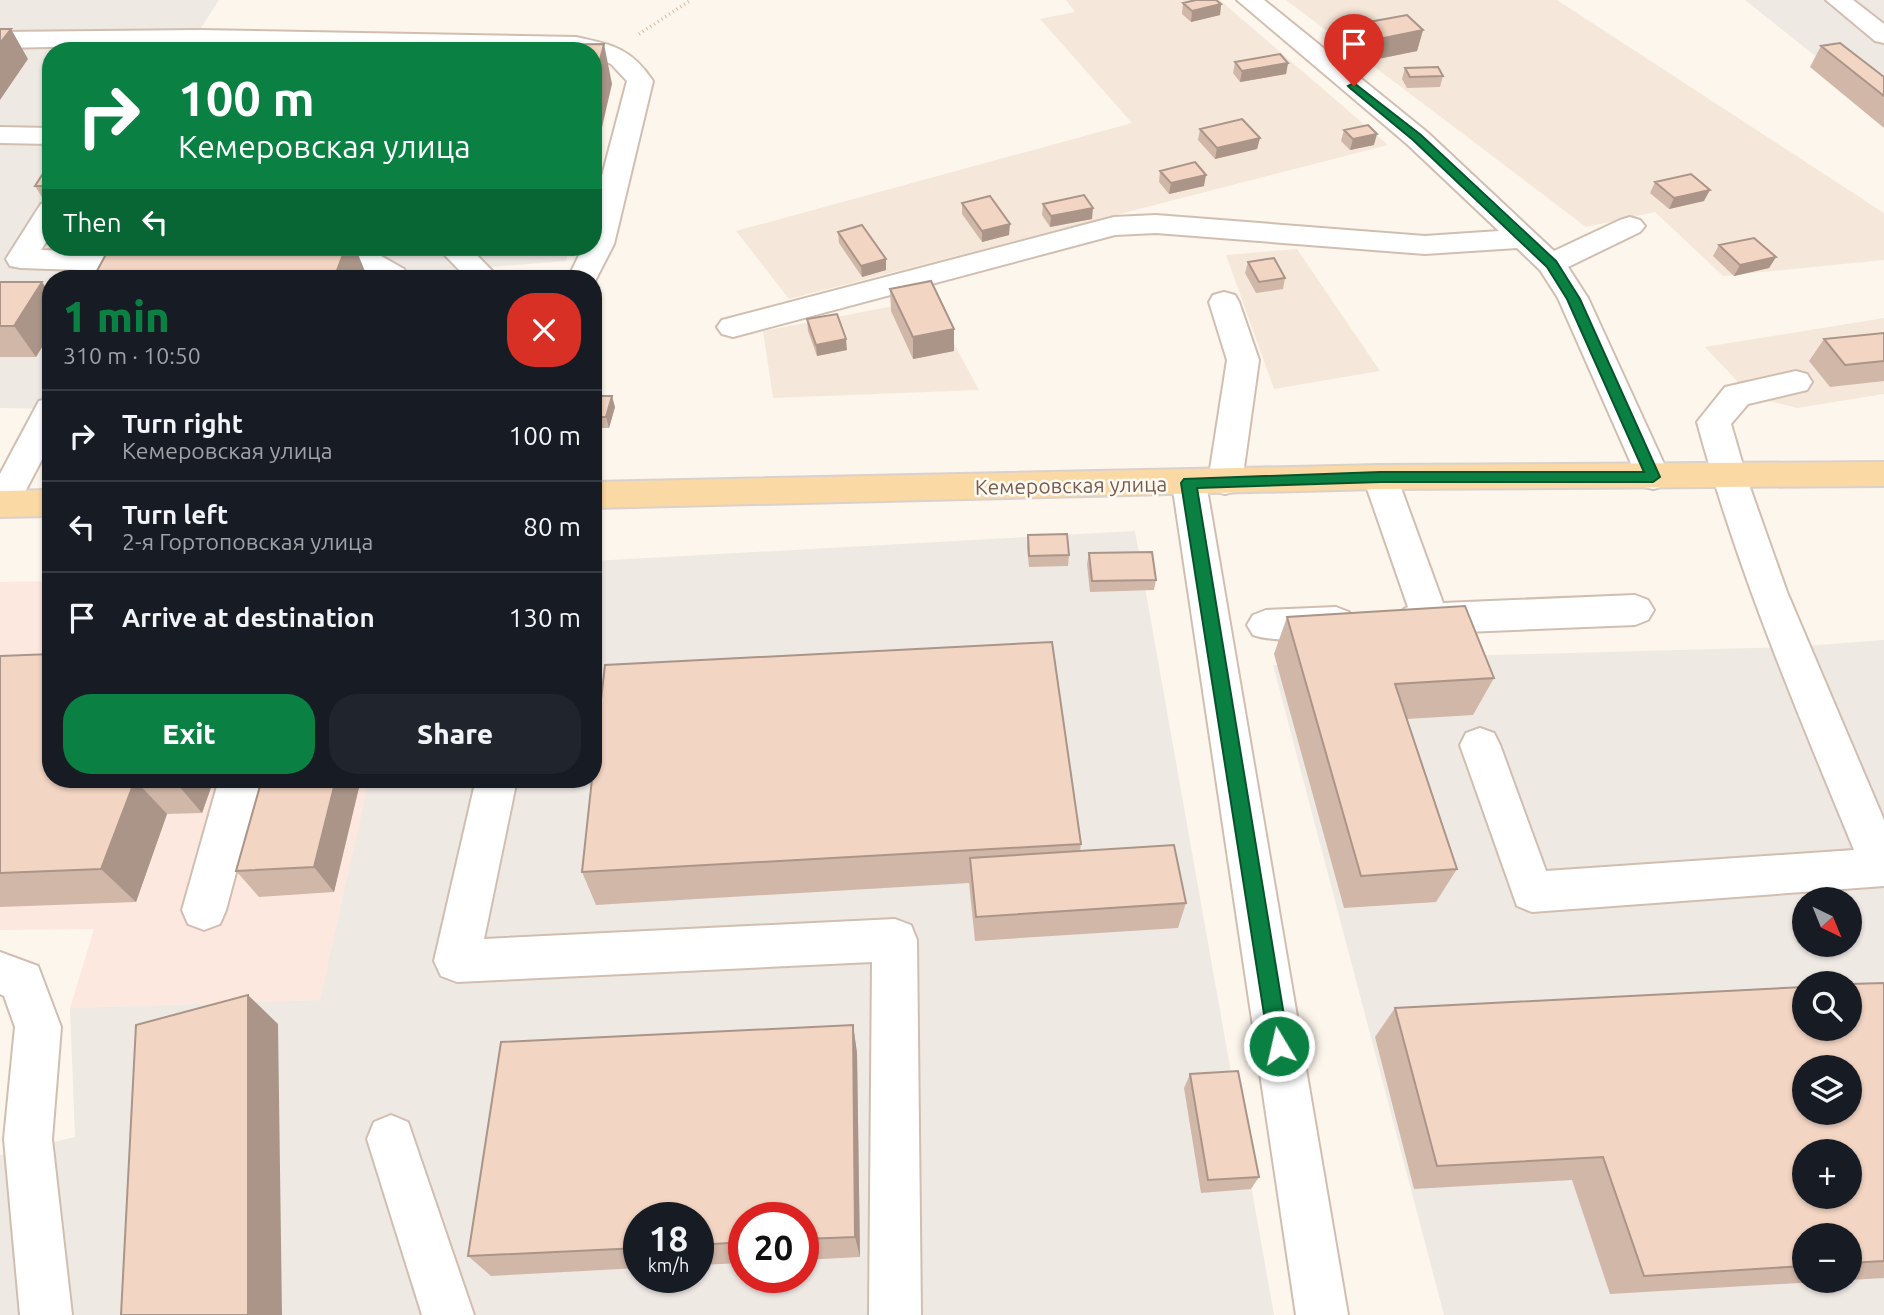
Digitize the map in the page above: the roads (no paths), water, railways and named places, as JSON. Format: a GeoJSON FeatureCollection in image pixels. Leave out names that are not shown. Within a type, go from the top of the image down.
{"type":"FeatureCollection","features":[{"type":"Feature","properties":{"kind":"main road","name":"Кемеровская улица"},"geometry":{"type":"LineString","coordinates":[[602,495],[1380,477],[1884,474]]}},
{"type":"Feature","properties":{"kind":"main road"},"geometry":{"type":"LineString","coordinates":[[1,504],[42,503]]}},
{"type":"Feature","properties":{"kind":"street"},"geometry":{"type":"LineString","coordinates":[[1249,0],[1417,138],[1551,264],[1573,299],[1653,477]]}},
{"type":"Feature","properties":{"kind":"street"},"geometry":{"type":"LineString","coordinates":[[1838,0],[1884,36]]}},
{"type":"Feature","properties":{"kind":"street"},"geometry":{"type":"LineString","coordinates":[[0,40],[200,37],[459,42]]}},
{"type":"Feature","properties":{"kind":"street"},"geometry":{"type":"LineString","coordinates":[[602,52],[614,54],[630,64],[640,81],[602,232]]}},
{"type":"Feature","properties":{"kind":"street"},"geometry":{"type":"LineString","coordinates":[[0,135],[42,136]]}},
{"type":"Feature","properties":{"kind":"street"},"geometry":{"type":"LineString","coordinates":[[733,327],[1114,226],[1156,224],[1425,245],[1523,239]]}},
{"type":"Feature","properties":{"kind":"street"},"geometry":{"type":"LineString","coordinates":[[42,225],[21,259],[126,262],[122,270]]}},
{"type":"Feature","properties":{"kind":"street"},"geometry":{"type":"LineString","coordinates":[[1551,264],[1630,226]]}},
{"type":"Feature","properties":{"kind":"street"},"geometry":{"type":"LineString","coordinates":[[359,256],[383,270]]}},
{"type":"Feature","properties":{"kind":"street"},"geometry":{"type":"LineString","coordinates":[[461,256],[476,270]]}},
{"type":"Feature","properties":{"kind":"street"},"geometry":{"type":"LineString","coordinates":[[1224,302],[1243,360],[1207,482],[1322,1315]]}},
{"type":"Feature","properties":{"kind":"street"},"geometry":{"type":"LineString","coordinates":[[1480,745],[1532,892],[1883,867],[1791,647],[1728,477],[1714,422],[1737,395],[1796,382]]}},
{"type":"Feature","properties":{"kind":"street"},"geometry":{"type":"LineString","coordinates":[[1,504],[42,426]]}},
{"type":"Feature","properties":{"kind":"street"},"geometry":{"type":"LineString","coordinates":[[1380,477],[1430,618]]}},
{"type":"Feature","properties":{"kind":"street"},"geometry":{"type":"LineString","coordinates":[[1266,625],[1635,610]]}},
{"type":"Feature","properties":{"kind":"street"},"geometry":{"type":"LineString","coordinates":[[204,910],[238,788]]}},
{"type":"Feature","properties":{"kind":"street"},"geometry":{"type":"LineString","coordinates":[[494,788],[457,961],[895,940],[895,1315]]}},
{"type":"Feature","properties":{"kind":"street"},"geometry":{"type":"LineString","coordinates":[[0,973],[22,981],[38,1027],[28,1139],[46,1315]]}},
{"type":"Feature","properties":{"kind":"street"},"geometry":{"type":"LineString","coordinates":[[391,1139],[448,1315]]}}]}
